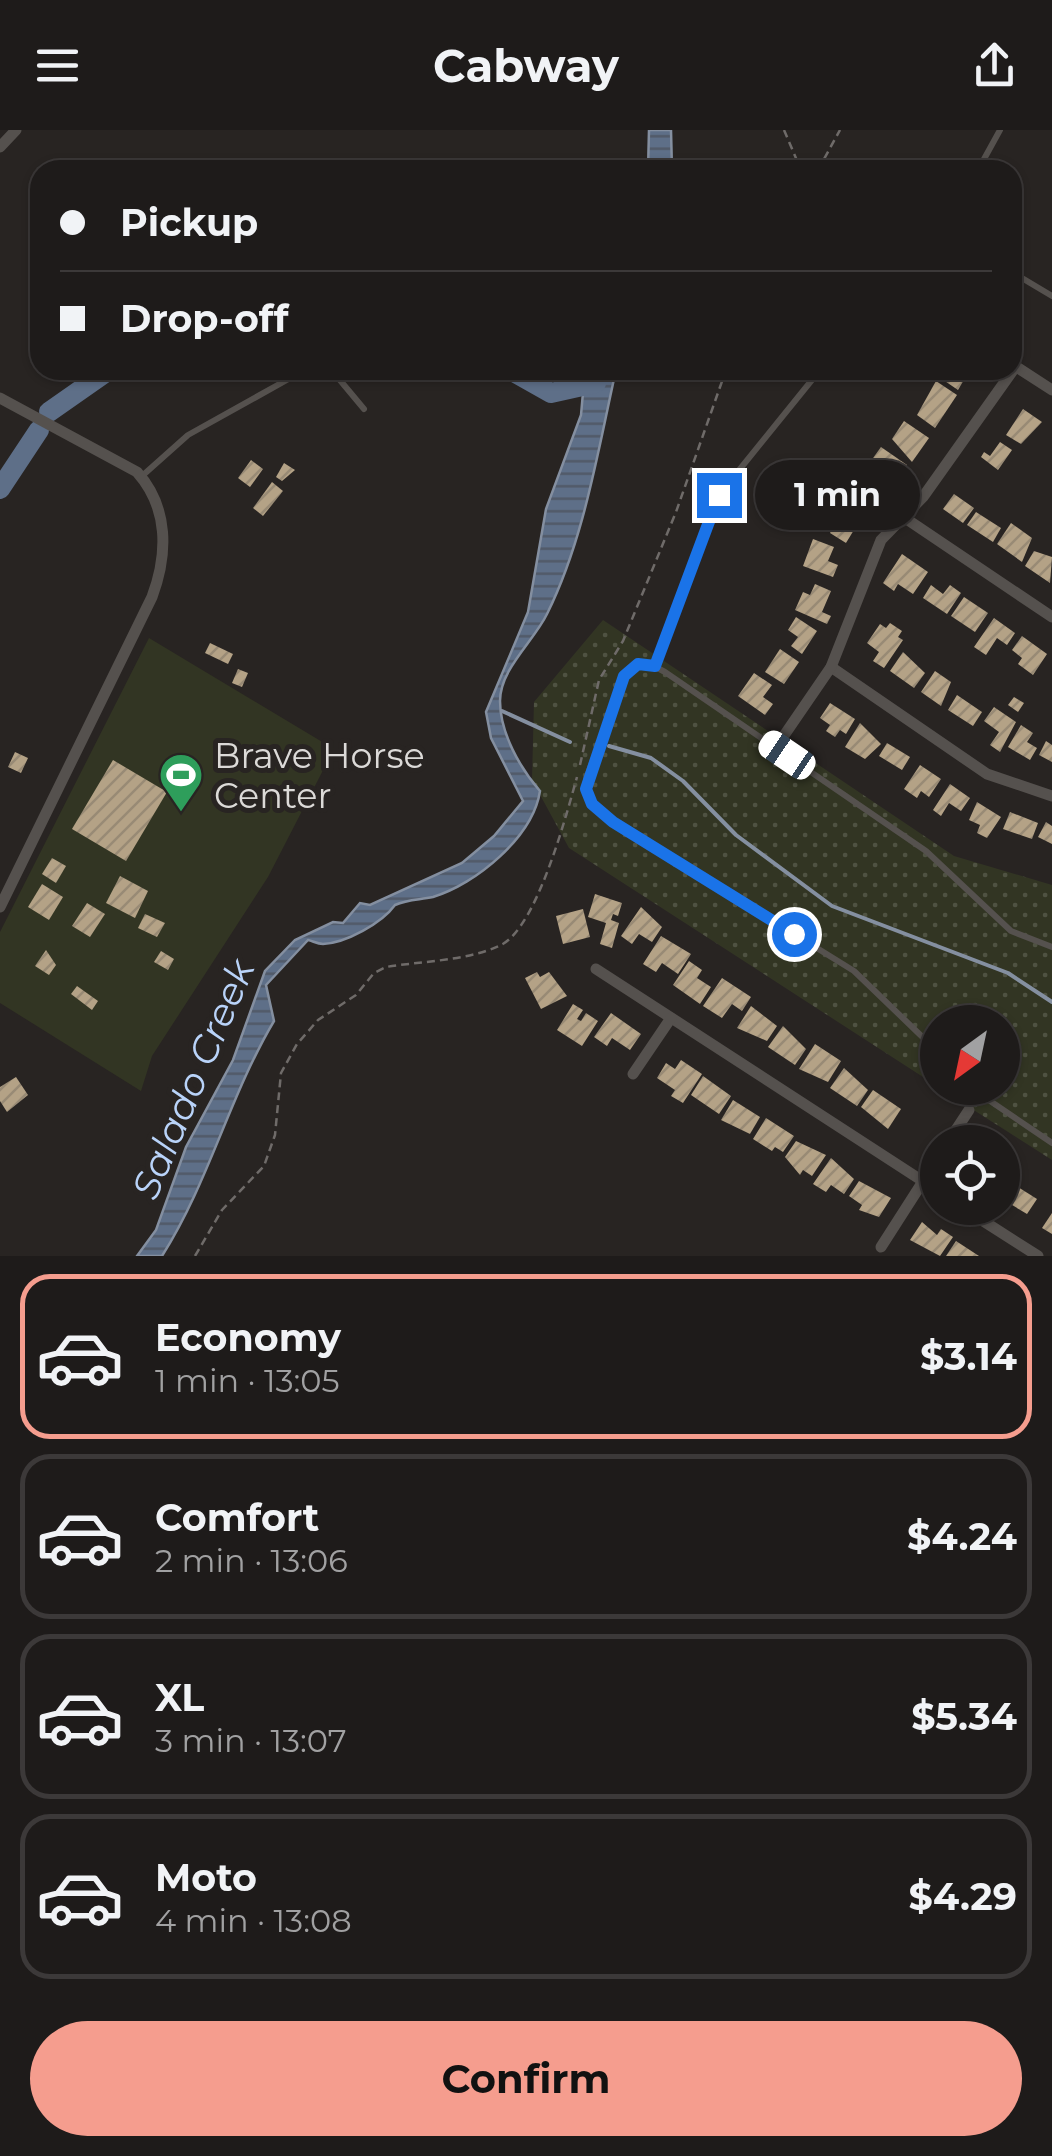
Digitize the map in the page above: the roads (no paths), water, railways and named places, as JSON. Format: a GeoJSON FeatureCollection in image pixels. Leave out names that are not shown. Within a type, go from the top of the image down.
{"type":"FeatureCollection","features":[{"type":"Feature","properties":{"kind":"street"},"geometry":{"type":"LineString","coordinates":[[0,147],[16,130]]}},
{"type":"Feature","properties":{"kind":"street"},"geometry":{"type":"LineString","coordinates":[[1022,370],[1052,390]]}},
{"type":"Feature","properties":{"kind":"street"},"geometry":{"type":"LineString","coordinates":[[783,738],[831,667],[872,556],[905,518],[1003,380]]}},
{"type":"Feature","properties":{"kind":"street"},"geometry":{"type":"LineString","coordinates":[[0,398],[141,477],[153,490],[162,518],[164,550],[160,576],[0,907]]}},
{"type":"Feature","properties":{"kind":"street"},"geometry":{"type":"LineString","coordinates":[[905,518],[1052,617]]}},
{"type":"Feature","properties":{"kind":"street"},"geometry":{"type":"LineString","coordinates":[[831,667],[987,774],[1052,796]]}},
{"type":"Feature","properties":{"kind":"street"},"geometry":{"type":"LineString","coordinates":[[596,968],[920,1181]]}},
{"type":"Feature","properties":{"kind":"street"},"geometry":{"type":"LineString","coordinates":[[633,1074],[671,1018]]}},
{"type":"Feature","properties":{"kind":"street"},"geometry":{"type":"LineString","coordinates":[[960,1125],[970,1110]]}},
{"type":"Feature","properties":{"kind":"street"},"geometry":{"type":"LineString","coordinates":[[880,1247],[920,1185]]}},
{"type":"Feature","properties":{"kind":"street"},"geometry":{"type":"LineString","coordinates":[[990,1225],[1038,1256]]}},
{"type":"Feature","properties":{"kind":"lane"},"geometry":{"type":"LineString","coordinates":[[984,160],[1000,130]]}},
{"type":"Feature","properties":{"kind":"lane"},"geometry":{"type":"LineString","coordinates":[[1022,278],[1052,296]]}},
{"type":"Feature","properties":{"kind":"lane"},"geometry":{"type":"LineString","coordinates":[[141,477],[188,435],[286,380]]}},
{"type":"Feature","properties":{"kind":"lane"},"geometry":{"type":"LineString","coordinates":[[340,380],[364,409]]}},
{"type":"Feature","properties":{"kind":"lane"},"geometry":{"type":"LineString","coordinates":[[655,666],[719,495],[812,380]]}},
{"type":"Feature","properties":{"kind":"lane"},"geometry":{"type":"LineString","coordinates":[[920,1035],[854,972],[592,804],[586,779],[624,676],[638,664],[655,666],[926,851],[1011,931],[1052,947]]}},
{"type":"Feature","properties":{"kind":"lane"},"geometry":{"type":"LineString","coordinates":[[996,1105],[1052,1143]]}},
{"type":"Feature","properties":{"kind":"water"},"geometry":{"type":"Polygon","coordinates":[[[649,130],[671,130],[672,160],[648,160],[649,130]]]}},
{"type":"Feature","properties":{"kind":"water"},"geometry":{"type":"Polygon","coordinates":[[[584,380],[614,380],[571,556],[547,614],[501,689],[503,725],[512,749],[540,791],[535,808],[514,841],[484,870],[450,891],[395,905],[373,925],[342,940],[323,944],[308,940],[266,985],[274,1021],[244,1079],[193,1199],[162,1256],[137,1256],[156,1230],[186,1147],[233,1060],[265,971],[295,940],[333,922],[343,923],[360,903],[370,905],[462,863],[494,836],[523,801],[491,738],[486,712],[528,612],[546,509],[581,415],[584,380]]]}},
{"type":"Feature","properties":{"kind":"waterway"},"geometry":{"type":"LineString","coordinates":[[49,412],[95,380]]}},
{"type":"Feature","properties":{"kind":"waterway"},"geometry":{"type":"LineString","coordinates":[[528,380],[551,393],[596,383]]}},
{"type":"Feature","properties":{"kind":"waterway"},"geometry":{"type":"LineString","coordinates":[[0,489],[39,430]]}},
{"type":"Feature","properties":{"kind":"waterway"},"geometry":{"type":"LineString","coordinates":[[502,711],[570,742]]}},
{"type":"Feature","properties":{"kind":"waterway"},"geometry":{"type":"LineString","coordinates":[[609,746],[651,758],[683,781],[736,835],[832,906],[1008,973],[1052,1002]]}},
{"type":"Feature","properties":{"kind":"place","name":"Brave Horse Center"},"geometry":{"type":"Point","coordinates":[181,813]}},
{"type":"Feature","properties":{"kind":"water label","name":"Salado Creek"},"geometry":{"type":"Point","coordinates":[193,1079]}}]}
